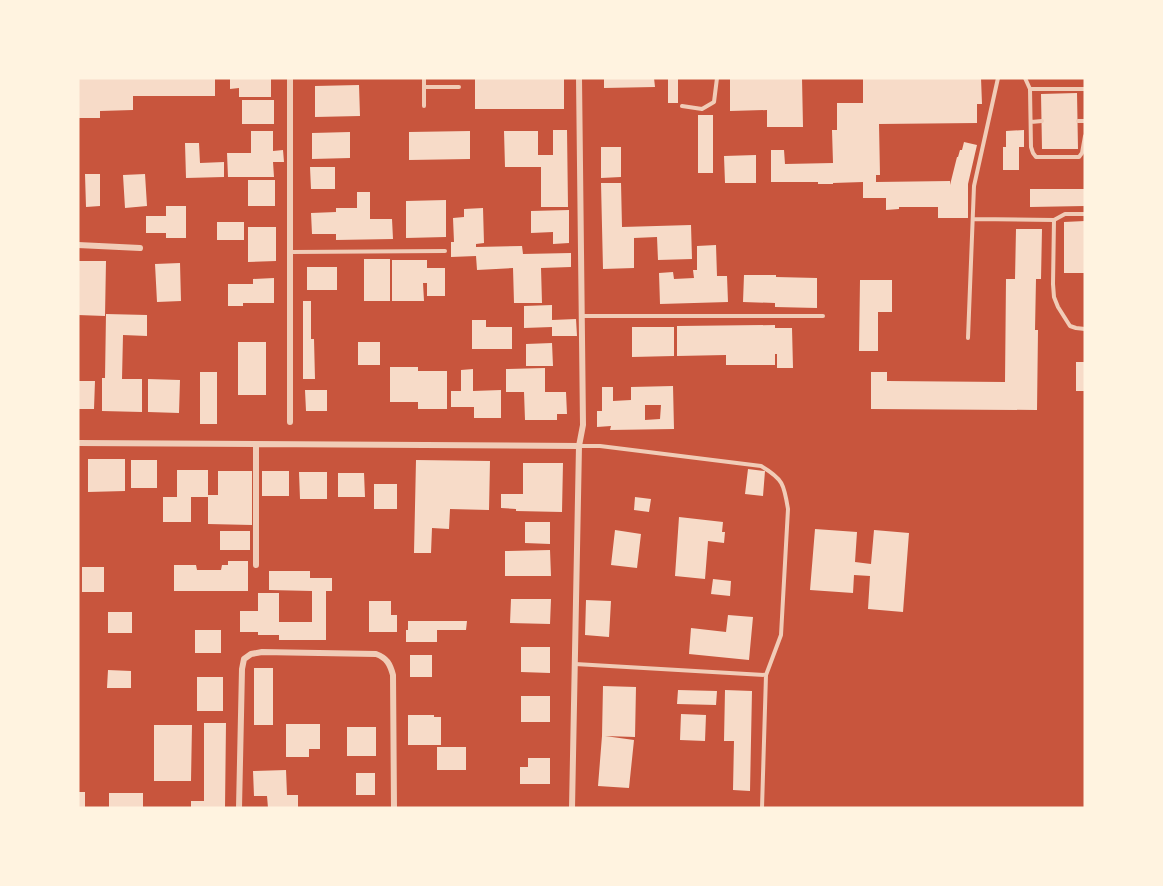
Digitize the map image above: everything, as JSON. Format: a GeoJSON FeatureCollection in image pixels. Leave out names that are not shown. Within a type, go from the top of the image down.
{"type":"FeatureCollection","features":[{"type":"Feature","properties":{"kind":"street"},"geometry":{"type":"LineString","coordinates":[[290,78],[290,422]]}},
{"type":"Feature","properties":{"kind":"street"},"geometry":{"type":"LineString","coordinates":[[572,808],[579,446],[583,424],[579,78]]}},
{"type":"Feature","properties":{"kind":"street"},"geometry":{"type":"LineString","coordinates":[[78,245],[140,248]]}},
{"type":"Feature","properties":{"kind":"street"},"geometry":{"type":"LineString","coordinates":[[78,443],[579,446]]}},
{"type":"Feature","properties":{"kind":"street"},"geometry":{"type":"LineString","coordinates":[[256,445],[256,566]]}},
{"type":"Feature","properties":{"kind":"street"},"geometry":{"type":"LineString","coordinates":[[239,808],[242,669],[244,659],[251,654],[262,652],[376,654],[385,658],[391,665],[394,808]]}},
{"type":"Feature","properties":{"kind":"lane"},"geometry":{"type":"LineString","coordinates":[[424,78],[424,106]]}},
{"type":"Feature","properties":{"kind":"lane"},"geometry":{"type":"LineString","coordinates":[[682,106],[702,109],[714,102],[717,78]]}},
{"type":"Feature","properties":{"kind":"lane"},"geometry":{"type":"LineString","coordinates":[[968,338],[974,186],[998,78]]}},
{"type":"Feature","properties":{"kind":"lane"},"geometry":{"type":"LineString","coordinates":[[1025,78],[1030,89],[1031,147],[1036,157],[1079,157],[1085,136]]}},
{"type":"Feature","properties":{"kind":"lane"},"geometry":{"type":"LineString","coordinates":[[424,87],[459,87]]}},
{"type":"Feature","properties":{"kind":"lane"},"geometry":{"type":"LineString","coordinates":[[1030,89],[1085,89]]}},
{"type":"Feature","properties":{"kind":"lane"},"geometry":{"type":"LineString","coordinates":[[1078,121],[1085,121]]}},
{"type":"Feature","properties":{"kind":"lane"},"geometry":{"type":"LineString","coordinates":[[1031,122],[1042,122]]}},
{"type":"Feature","properties":{"kind":"lane"},"geometry":{"type":"LineString","coordinates":[[973,219],[1054,220],[1065,214],[1085,214]]}},
{"type":"Feature","properties":{"kind":"lane"},"geometry":{"type":"LineString","coordinates":[[1054,220],[1054,297],[1070,326],[1085,329]]}},
{"type":"Feature","properties":{"kind":"lane"},"geometry":{"type":"LineString","coordinates":[[290,252],[445,251]]}},
{"type":"Feature","properties":{"kind":"lane"},"geometry":{"type":"LineString","coordinates":[[582,316],[822,316]]}},
{"type":"Feature","properties":{"kind":"lane"},"geometry":{"type":"LineString","coordinates":[[579,446],[600,446],[761,466],[777,475],[785,489],[788,509],[781,634],[766,675],[762,808]]}},
{"type":"Feature","properties":{"kind":"lane"},"geometry":{"type":"LineString","coordinates":[[574,664],[766,675]]}},
{"type":"Feature","properties":{"kind":"building"},"geometry":{"type":"Polygon","coordinates":[[[215,78],[215,96],[133,96],[133,110],[100,111],[100,118],[78,118],[78,79],[215,78]]]}},
{"type":"Feature","properties":{"kind":"building"},"geometry":{"type":"Polygon","coordinates":[[[230,78],[271,78],[271,97],[239,97],[239,88],[230,89],[230,78]]]}},
{"type":"Feature","properties":{"kind":"building"},"geometry":{"type":"Polygon","coordinates":[[[475,78],[564,79],[564,109],[475,109],[475,78]]]}},
{"type":"Feature","properties":{"kind":"building"},"geometry":{"type":"Polygon","coordinates":[[[604,78],[654,78],[655,87],[604,88],[604,78]]]}},
{"type":"Feature","properties":{"kind":"building"},"geometry":{"type":"Polygon","coordinates":[[[668,78],[678,78],[678,103],[668,103],[668,78]]]}},
{"type":"Feature","properties":{"kind":"building"},"geometry":{"type":"Polygon","coordinates":[[[730,78],[802,78],[803,127],[767,127],[767,110],[730,111],[730,78]]]}},
{"type":"Feature","properties":{"kind":"building"},"geometry":{"type":"Polygon","coordinates":[[[863,78],[981,78],[982,104],[977,104],[977,123],[879,124],[880,175],[876,175],[876,182],[950,181],[950,185],[957,157],[964,142],[977,145],[968,184],[968,218],[938,218],[938,207],[899,207],[899,209],[886,210],[886,198],[863,198],[863,182],[818,184],[818,182],[771,182],[771,150],[784,150],[785,164],[833,163],[832,130],[837,130],[837,103],[863,103],[863,78]]]}},
{"type":"Feature","properties":{"kind":"building"},"geometry":{"type":"Polygon","coordinates":[[[359,85],[360,116],[315,117],[315,86],[359,85]]]}},
{"type":"Feature","properties":{"kind":"building"},"geometry":{"type":"Polygon","coordinates":[[[1077,93],[1078,149],[1042,149],[1041,94],[1077,93]]]}},
{"type":"Feature","properties":{"kind":"building"},"geometry":{"type":"Polygon","coordinates":[[[242,100],[274,100],[274,124],[242,124],[242,100]]]}},
{"type":"Feature","properties":{"kind":"building"},"geometry":{"type":"Polygon","coordinates":[[[698,115],[713,115],[713,173],[698,173],[698,115]]]}},
{"type":"Feature","properties":{"kind":"building"},"geometry":{"type":"Polygon","coordinates":[[[553,130],[567,130],[568,207],[541,207],[541,167],[505,167],[504,131],[538,131],[538,155],[553,155],[553,130]]]}},
{"type":"Feature","properties":{"kind":"building"},"geometry":{"type":"Polygon","coordinates":[[[1024,130],[1024,147],[1019,147],[1019,170],[1003,170],[1006,131],[1024,130]]]}},
{"type":"Feature","properties":{"kind":"building"},"geometry":{"type":"Polygon","coordinates":[[[251,131],[273,131],[273,151],[283,150],[284,162],[273,162],[274,177],[228,177],[227,153],[251,153],[251,131]]]}},
{"type":"Feature","properties":{"kind":"building"},"geometry":{"type":"Polygon","coordinates":[[[470,131],[470,159],[409,160],[409,132],[470,131]]]}},
{"type":"Feature","properties":{"kind":"building"},"geometry":{"type":"Polygon","coordinates":[[[350,132],[350,158],[312,159],[312,133],[350,132]]]}},
{"type":"Feature","properties":{"kind":"building"},"geometry":{"type":"Polygon","coordinates":[[[185,143],[199,143],[200,163],[224,162],[224,177],[186,178],[185,143]]]}},
{"type":"Feature","properties":{"kind":"building"},"geometry":{"type":"Polygon","coordinates":[[[601,147],[621,147],[621,177],[601,178],[601,147]]]}},
{"type":"Feature","properties":{"kind":"building"},"geometry":{"type":"Polygon","coordinates":[[[756,155],[756,183],[725,183],[724,156],[756,155]]]}},
{"type":"Feature","properties":{"kind":"building"},"geometry":{"type":"Polygon","coordinates":[[[310,167],[335,167],[335,189],[311,189],[310,167]]]}},
{"type":"Feature","properties":{"kind":"building"},"geometry":{"type":"Polygon","coordinates":[[[85,174],[100,174],[100,206],[86,207],[85,174]]]}},
{"type":"Feature","properties":{"kind":"building"},"geometry":{"type":"Polygon","coordinates":[[[145,174],[147,206],[125,208],[123,175],[145,174]]]}},
{"type":"Feature","properties":{"kind":"building"},"geometry":{"type":"Polygon","coordinates":[[[248,180],[275,180],[275,206],[248,206],[248,180]]]}},
{"type":"Feature","properties":{"kind":"building"},"geometry":{"type":"Polygon","coordinates":[[[601,183],[621,183],[622,227],[691,225],[692,259],[658,260],[657,237],[634,238],[634,268],[603,269],[601,183]]]}},
{"type":"Feature","properties":{"kind":"building"},"geometry":{"type":"Polygon","coordinates":[[[1030,189],[1085,189],[1085,206],[1030,207],[1030,189]]]}},
{"type":"Feature","properties":{"kind":"building"},"geometry":{"type":"Polygon","coordinates":[[[357,192],[370,192],[370,219],[392,219],[393,239],[336,240],[336,234],[312,234],[311,213],[336,212],[336,208],[357,208],[357,192]]]}},
{"type":"Feature","properties":{"kind":"building"},"geometry":{"type":"Polygon","coordinates":[[[446,200],[446,237],[406,238],[406,201],[446,200]]]}},
{"type":"Feature","properties":{"kind":"building"},"geometry":{"type":"Polygon","coordinates":[[[166,206],[186,206],[186,238],[166,238],[166,233],[146,233],[146,216],[166,216],[166,206]]]}},
{"type":"Feature","properties":{"kind":"building"},"geometry":{"type":"Polygon","coordinates":[[[483,208],[484,243],[476,244],[476,247],[522,246],[523,254],[571,253],[571,267],[541,268],[542,303],[514,303],[513,268],[477,270],[476,256],[451,257],[451,242],[454,242],[453,218],[464,217],[464,209],[483,208]]]}},
{"type":"Feature","properties":{"kind":"building"},"geometry":{"type":"Polygon","coordinates":[[[569,210],[569,243],[553,244],[553,232],[531,233],[531,211],[569,210]]]}},
{"type":"Feature","properties":{"kind":"building"},"geometry":{"type":"Polygon","coordinates":[[[1085,221],[1085,273],[1064,273],[1064,222],[1085,221]]]}},
{"type":"Feature","properties":{"kind":"building"},"geometry":{"type":"Polygon","coordinates":[[[217,222],[244,222],[244,240],[217,240],[217,222]]]}},
{"type":"Feature","properties":{"kind":"building"},"geometry":{"type":"Polygon","coordinates":[[[248,227],[276,227],[276,261],[248,262],[248,227]]]}},
{"type":"Feature","properties":{"kind":"building"},"geometry":{"type":"Polygon","coordinates":[[[1016,229],[1042,229],[1041,279],[1036,279],[1037,410],[871,409],[871,372],[887,372],[887,381],[1005,382],[1006,279],[1015,279],[1016,229]]]}},
{"type":"Feature","properties":{"kind":"building"},"geometry":{"type":"Polygon","coordinates":[[[716,245],[717,276],[727,276],[728,302],[660,304],[659,273],[673,272],[674,279],[694,278],[693,270],[697,270],[697,246],[716,245]]]}},
{"type":"Feature","properties":{"kind":"building"},"geometry":{"type":"Polygon","coordinates":[[[364,259],[390,259],[390,301],[364,301],[364,259]]]}},
{"type":"Feature","properties":{"kind":"building"},"geometry":{"type":"Polygon","coordinates":[[[392,260],[427,260],[427,268],[445,268],[445,296],[427,296],[427,283],[423,283],[424,301],[392,301],[392,260]]]}},
{"type":"Feature","properties":{"kind":"building"},"geometry":{"type":"Polygon","coordinates":[[[79,261],[106,261],[105,316],[78,315],[79,261]]]}},
{"type":"Feature","properties":{"kind":"building"},"geometry":{"type":"Polygon","coordinates":[[[180,263],[181,301],[157,302],[155,264],[180,263]]]}},
{"type":"Feature","properties":{"kind":"building"},"geometry":{"type":"Polygon","coordinates":[[[307,267],[337,267],[337,290],[307,290],[307,267]]]}},
{"type":"Feature","properties":{"kind":"building"},"geometry":{"type":"Polygon","coordinates":[[[744,275],[817,278],[817,308],[775,307],[775,303],[743,302],[744,275]]]}},
{"type":"Feature","properties":{"kind":"building"},"geometry":{"type":"Polygon","coordinates":[[[274,278],[274,303],[243,303],[243,306],[228,306],[228,284],[253,284],[253,279],[274,278]]]}},
{"type":"Feature","properties":{"kind":"building"},"geometry":{"type":"Polygon","coordinates":[[[860,280],[892,280],[892,312],[878,312],[878,351],[859,351],[860,280]]]}},
{"type":"Feature","properties":{"kind":"building"},"geometry":{"type":"Polygon","coordinates":[[[303,301],[311,301],[311,339],[314,339],[315,379],[303,379],[303,301]]]}},
{"type":"Feature","properties":{"kind":"building"},"geometry":{"type":"Polygon","coordinates":[[[552,305],[552,320],[576,319],[577,336],[552,336],[552,327],[524,328],[524,306],[552,305]]]}},
{"type":"Feature","properties":{"kind":"building"},"geometry":{"type":"Polygon","coordinates":[[[106,314],[147,315],[147,336],[123,335],[122,379],[142,379],[142,412],[102,411],[106,314]]]}},
{"type":"Feature","properties":{"kind":"building"},"geometry":{"type":"Polygon","coordinates":[[[472,320],[486,320],[486,327],[512,327],[512,349],[472,349],[472,320]]]}},
{"type":"Feature","properties":{"kind":"building"},"geometry":{"type":"Polygon","coordinates":[[[775,325],[775,328],[792,328],[793,368],[777,368],[777,354],[775,354],[775,365],[726,365],[726,355],[677,356],[677,326],[775,325]]]}},
{"type":"Feature","properties":{"kind":"building"},"geometry":{"type":"Polygon","coordinates":[[[632,327],[674,327],[674,356],[632,357],[632,327]]]}},
{"type":"Feature","properties":{"kind":"building"},"geometry":{"type":"Polygon","coordinates":[[[238,342],[266,342],[266,395],[238,395],[238,342]]]}},
{"type":"Feature","properties":{"kind":"building"},"geometry":{"type":"Polygon","coordinates":[[[358,342],[380,342],[380,365],[358,365],[358,342]]]}},
{"type":"Feature","properties":{"kind":"building"},"geometry":{"type":"Polygon","coordinates":[[[552,343],[553,366],[526,366],[526,344],[552,343]]]}},
{"type":"Feature","properties":{"kind":"building"},"geometry":{"type":"Polygon","coordinates":[[[1076,362],[1085,362],[1085,391],[1076,391],[1076,362]]]}},
{"type":"Feature","properties":{"kind":"building"},"geometry":{"type":"Polygon","coordinates":[[[390,367],[418,367],[418,371],[447,371],[447,409],[418,409],[418,402],[390,402],[390,367]]]}},
{"type":"Feature","properties":{"kind":"building"},"geometry":{"type":"Polygon","coordinates":[[[545,368],[545,392],[566,392],[567,414],[557,414],[557,420],[525,420],[524,392],[506,392],[506,369],[545,368]]]}},
{"type":"Feature","properties":{"kind":"building"},"geometry":{"type":"Polygon","coordinates":[[[473,369],[473,391],[501,390],[501,418],[474,418],[474,407],[451,407],[451,391],[461,391],[461,370],[473,369]]]}},
{"type":"Feature","properties":{"kind":"building"},"geometry":{"type":"Polygon","coordinates":[[[200,372],[217,372],[217,424],[200,424],[200,372]]]}},
{"type":"Feature","properties":{"kind":"building"},"geometry":{"type":"Polygon","coordinates":[[[148,379],[180,380],[179,413],[148,412],[148,379]]]}},
{"type":"Feature","properties":{"kind":"building"},"geometry":{"type":"Polygon","coordinates":[[[78,381],[95,381],[94,409],[78,409],[78,381]]]}},
{"type":"Feature","properties":{"kind":"building"},"geometry":{"type":"Polygon","coordinates":[[[673,386],[674,429],[610,430],[611,426],[597,427],[597,411],[602,411],[602,387],[613,387],[613,401],[631,400],[631,387],[673,386]],[[645,405],[645,420],[660,419],[661,405],[645,405]]]}},
{"type":"Feature","properties":{"kind":"building"},"geometry":{"type":"Polygon","coordinates":[[[305,390],[327,390],[327,411],[306,411],[305,390]]]}},
{"type":"Feature","properties":{"kind":"building"},"geometry":{"type":"Polygon","coordinates":[[[88,459],[125,459],[125,491],[88,492],[88,459]]]}},
{"type":"Feature","properties":{"kind":"building"},"geometry":{"type":"Polygon","coordinates":[[[131,460],[157,460],[157,488],[131,488],[131,460]]]}},
{"type":"Feature","properties":{"kind":"building"},"geometry":{"type":"Polygon","coordinates":[[[416,460],[490,461],[489,510],[450,509],[449,529],[432,528],[431,553],[414,553],[416,460]]]}},
{"type":"Feature","properties":{"kind":"building"},"geometry":{"type":"Polygon","coordinates":[[[523,463],[563,463],[562,512],[516,511],[516,509],[501,508],[501,494],[523,494],[523,463]]]}},
{"type":"Feature","properties":{"kind":"building"},"geometry":{"type":"Polygon","coordinates":[[[748,469],[765,471],[763,496],[745,494],[748,469]]]}},
{"type":"Feature","properties":{"kind":"building"},"geometry":{"type":"Polygon","coordinates":[[[177,470],[208,470],[208,497],[191,497],[191,522],[163,522],[163,497],[177,497],[177,470]]]}},
{"type":"Feature","properties":{"kind":"building"},"geometry":{"type":"Polygon","coordinates":[[[218,471],[252,471],[252,525],[208,524],[208,495],[218,495],[218,471]]]}},
{"type":"Feature","properties":{"kind":"building"},"geometry":{"type":"Polygon","coordinates":[[[262,471],[289,471],[289,496],[262,496],[262,471]]]}},
{"type":"Feature","properties":{"kind":"building"},"geometry":{"type":"Polygon","coordinates":[[[299,472],[327,472],[327,499],[300,499],[299,472]]]}},
{"type":"Feature","properties":{"kind":"building"},"geometry":{"type":"Polygon","coordinates":[[[338,473],[364,473],[365,497],[338,497],[338,473]]]}},
{"type":"Feature","properties":{"kind":"building"},"geometry":{"type":"Polygon","coordinates":[[[374,484],[397,484],[397,509],[374,509],[374,484]]]}},
{"type":"Feature","properties":{"kind":"building"},"geometry":{"type":"Polygon","coordinates":[[[635,497],[651,499],[649,512],[634,510],[635,497]]]}},
{"type":"Feature","properties":{"kind":"building"},"geometry":{"type":"Polygon","coordinates":[[[679,517],[723,522],[724,543],[708,541],[705,579],[675,576],[679,517]]]}},
{"type":"Feature","properties":{"kind":"building"},"geometry":{"type":"Polygon","coordinates":[[[525,522],[550,522],[550,544],[525,543],[525,522]]]}},
{"type":"Feature","properties":{"kind":"building"},"geometry":{"type":"Polygon","coordinates":[[[815,529],[857,532],[855,562],[871,564],[874,530],[909,533],[903,612],[868,609],[870,576],[854,575],[853,593],[810,590],[815,529]]]}},
{"type":"Feature","properties":{"kind":"building"},"geometry":{"type":"Polygon","coordinates":[[[615,530],[641,534],[637,568],[611,565],[615,530]]]}},
{"type":"Feature","properties":{"kind":"building"},"geometry":{"type":"Polygon","coordinates":[[[220,531],[250,531],[250,550],[220,550],[220,531]]]}},
{"type":"Feature","properties":{"kind":"building"},"geometry":{"type":"Polygon","coordinates":[[[550,550],[551,576],[505,576],[505,551],[550,550]]]}},
{"type":"Feature","properties":{"kind":"building"},"geometry":{"type":"Polygon","coordinates":[[[228,561],[248,561],[248,591],[174,591],[174,565],[196,565],[197,570],[221,570],[222,565],[228,565],[228,561]]]}},
{"type":"Feature","properties":{"kind":"building"},"geometry":{"type":"Polygon","coordinates":[[[82,567],[104,567],[104,592],[82,592],[82,567]]]}},
{"type":"Feature","properties":{"kind":"building"},"geometry":{"type":"Polygon","coordinates":[[[269,571],[310,571],[310,578],[332,578],[332,591],[326,591],[326,640],[279,640],[279,635],[240,632],[240,611],[258,611],[258,593],[279,593],[279,622],[312,622],[312,591],[269,590],[269,571]]]}},
{"type":"Feature","properties":{"kind":"building"},"geometry":{"type":"Polygon","coordinates":[[[713,579],[731,581],[730,596],[711,594],[713,579]]]}},
{"type":"Feature","properties":{"kind":"building"},"geometry":{"type":"Polygon","coordinates":[[[511,599],[551,599],[550,624],[510,623],[511,599]]]}},
{"type":"Feature","properties":{"kind":"building"},"geometry":{"type":"Polygon","coordinates":[[[586,600],[611,601],[609,637],[585,635],[586,600]]]}},
{"type":"Feature","properties":{"kind":"building"},"geometry":{"type":"Polygon","coordinates":[[[369,601],[391,601],[391,615],[397,615],[397,632],[369,632],[369,601]]]}},
{"type":"Feature","properties":{"kind":"building"},"geometry":{"type":"Polygon","coordinates":[[[108,612],[132,612],[132,633],[108,633],[108,612]]]}},
{"type":"Feature","properties":{"kind":"building"},"geometry":{"type":"Polygon","coordinates":[[[728,615],[753,617],[749,660],[689,654],[691,628],[726,632],[728,615]]]}},
{"type":"Feature","properties":{"kind":"building"},"geometry":{"type":"Polygon","coordinates":[[[408,621],[467,621],[466,630],[437,630],[437,642],[406,642],[408,621]]]}},
{"type":"Feature","properties":{"kind":"building"},"geometry":{"type":"Polygon","coordinates":[[[195,630],[221,630],[221,653],[195,653],[195,630]]]}},
{"type":"Feature","properties":{"kind":"building"},"geometry":{"type":"Polygon","coordinates":[[[521,647],[550,647],[550,673],[521,672],[521,647]]]}},
{"type":"Feature","properties":{"kind":"building"},"geometry":{"type":"Polygon","coordinates":[[[410,655],[432,655],[432,677],[410,677],[410,655]]]}},
{"type":"Feature","properties":{"kind":"building"},"geometry":{"type":"Polygon","coordinates":[[[254,668],[273,668],[273,725],[254,725],[254,668]]]}},
{"type":"Feature","properties":{"kind":"building"},"geometry":{"type":"Polygon","coordinates":[[[108,670],[131,671],[131,688],[107,688],[108,670]]]}},
{"type":"Feature","properties":{"kind":"building"},"geometry":{"type":"Polygon","coordinates":[[[197,677],[223,677],[223,711],[197,711],[197,677]]]}},
{"type":"Feature","properties":{"kind":"building"},"geometry":{"type":"Polygon","coordinates":[[[603,686],[636,687],[635,737],[605,736],[634,740],[629,788],[598,786],[603,686]]]}},
{"type":"Feature","properties":{"kind":"building"},"geometry":{"type":"Polygon","coordinates":[[[678,690],[717,691],[716,705],[677,704],[678,690]]]}},
{"type":"Feature","properties":{"kind":"building"},"geometry":{"type":"Polygon","coordinates":[[[725,690],[752,691],[750,791],[733,790],[734,741],[724,741],[725,690]]]}},
{"type":"Feature","properties":{"kind":"building"},"geometry":{"type":"Polygon","coordinates":[[[521,696],[550,696],[550,722],[521,722],[521,696]]]}},
{"type":"Feature","properties":{"kind":"building"},"geometry":{"type":"Polygon","coordinates":[[[681,714],[706,715],[705,741],[680,740],[681,714]]]}},
{"type":"Feature","properties":{"kind":"building"},"geometry":{"type":"Polygon","coordinates":[[[408,715],[441,717],[441,745],[408,745],[408,715]]]}},
{"type":"Feature","properties":{"kind":"building"},"geometry":{"type":"Polygon","coordinates":[[[204,723],[226,723],[225,808],[191,808],[191,801],[204,801],[204,723]]]}},
{"type":"Feature","properties":{"kind":"building"},"geometry":{"type":"Polygon","coordinates":[[[286,724],[320,724],[320,749],[309,749],[309,757],[286,757],[286,724]]]}},
{"type":"Feature","properties":{"kind":"building"},"geometry":{"type":"Polygon","coordinates":[[[154,725],[192,725],[191,781],[154,781],[154,725]]]}},
{"type":"Feature","properties":{"kind":"building"},"geometry":{"type":"Polygon","coordinates":[[[347,727],[376,727],[376,756],[347,756],[347,727]]]}},
{"type":"Feature","properties":{"kind":"building"},"geometry":{"type":"Polygon","coordinates":[[[437,747],[466,747],[466,770],[437,770],[437,747]]]}},
{"type":"Feature","properties":{"kind":"building"},"geometry":{"type":"Polygon","coordinates":[[[528,758],[550,758],[550,784],[520,784],[520,767],[528,767],[528,758]]]}},
{"type":"Feature","properties":{"kind":"building"},"geometry":{"type":"Polygon","coordinates":[[[286,770],[287,795],[298,795],[298,808],[268,808],[267,796],[254,796],[253,771],[286,770]]]}},
{"type":"Feature","properties":{"kind":"building"},"geometry":{"type":"Polygon","coordinates":[[[356,773],[375,773],[375,795],[356,795],[356,773]]]}},
{"type":"Feature","properties":{"kind":"building"},"geometry":{"type":"Polygon","coordinates":[[[78,792],[85,792],[85,807],[78,807],[78,792]]]}},
{"type":"Feature","properties":{"kind":"building"},"geometry":{"type":"Polygon","coordinates":[[[109,793],[143,793],[143,808],[109,808],[109,793]]]}}]}
